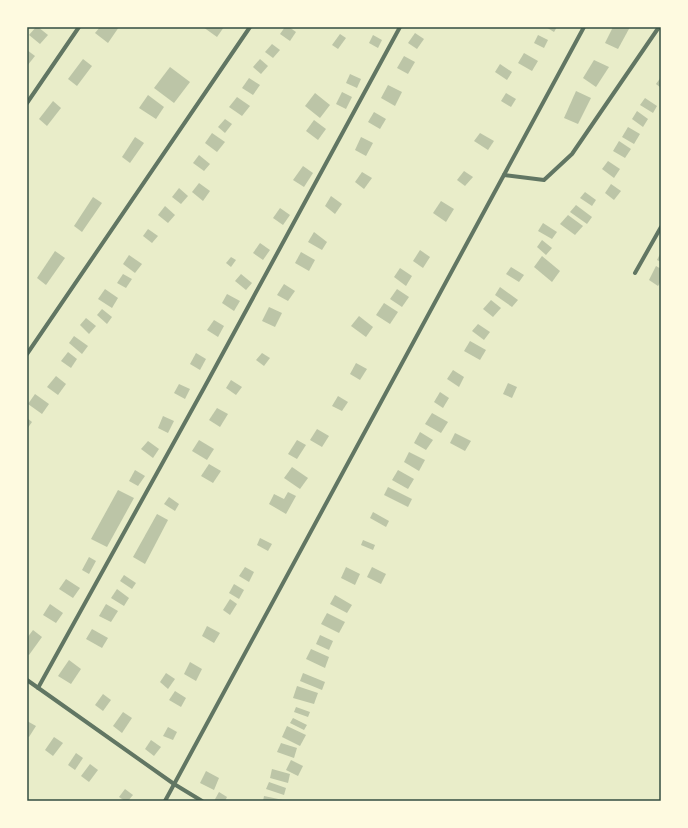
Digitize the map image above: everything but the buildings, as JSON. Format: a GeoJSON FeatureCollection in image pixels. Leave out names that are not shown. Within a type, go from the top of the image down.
{"type":"FeatureCollection","features":[{"type":"Feature","properties":{"kind":"street"},"geometry":{"type":"LineString","coordinates":[[27,103],[79,27]]}},
{"type":"Feature","properties":{"kind":"street"},"geometry":{"type":"LineString","coordinates":[[27,354],[250,27]]}},
{"type":"Feature","properties":{"kind":"street"},"geometry":{"type":"LineString","coordinates":[[38,688],[204,388],[400,27]]}},
{"type":"Feature","properties":{"kind":"street"},"geometry":{"type":"LineString","coordinates":[[165,801],[584,27]]}},
{"type":"Feature","properties":{"kind":"street"},"geometry":{"type":"LineString","coordinates":[[504,175],[544,180],[572,154],[659,27]]}},
{"type":"Feature","properties":{"kind":"street"},"geometry":{"type":"LineString","coordinates":[[636,273],[661,227]]}},
{"type":"Feature","properties":{"kind":"street"},"geometry":{"type":"LineString","coordinates":[[27,680],[174,784],[202,801]]}}]}
